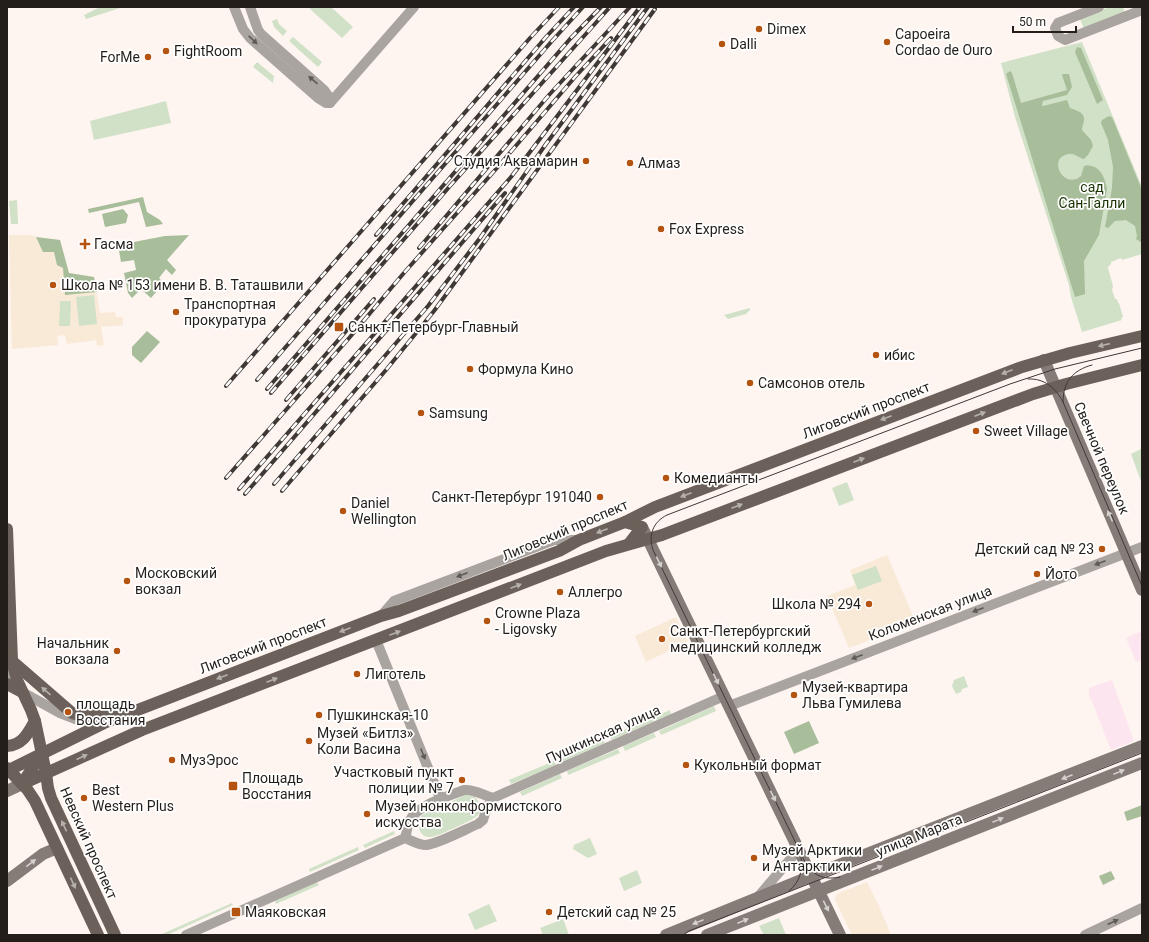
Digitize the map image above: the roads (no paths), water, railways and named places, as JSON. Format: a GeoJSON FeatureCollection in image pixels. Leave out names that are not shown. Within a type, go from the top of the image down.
{"type":"FeatureCollection","features":[{"type":"Feature","properties":{"kind":"main road","name":"Лиговский проспект"},"geometry":{"type":"LineString","coordinates":[[8,770],[104,723],[381,616],[399,611],[559,551],[579,540],[625,522],[655,507],[990,379],[1044,360],[1142,336]]}},
{"type":"Feature","properties":{"kind":"main road"},"geometry":{"type":"LineString","coordinates":[[22,784],[142,730],[606,551],[662,535],[1002,405],[1056,387],[1142,365]]}},
{"type":"Feature","properties":{"kind":"main road"},"geometry":{"type":"LineString","coordinates":[[625,522],[642,527],[629,544]]}},
{"type":"Feature","properties":{"kind":"main road"},"geometry":{"type":"LineString","coordinates":[[7,529],[12,661],[22,692]]}},
{"type":"Feature","properties":{"kind":"main road"},"geometry":{"type":"LineString","coordinates":[[12,661],[72,712],[79,715],[95,714],[119,718]]}},
{"type":"Feature","properties":{"kind":"main road"},"geometry":{"type":"LineString","coordinates":[[238,671],[246,690]]}},
{"type":"Feature","properties":{"kind":"main road"},"geometry":{"type":"LineString","coordinates":[[7,684],[22,692]]}},
{"type":"Feature","properties":{"kind":"main road","name":"Невский проспект"},"geometry":{"type":"LineString","coordinates":[[22,692],[35,721],[51,798],[115,935]]}},
{"type":"Feature","properties":{"kind":"main road"},"geometry":{"type":"LineString","coordinates":[[7,746],[21,742],[35,721]]}},
{"type":"Feature","properties":{"kind":"main road"},"geometry":{"type":"LineString","coordinates":[[22,784],[42,753]]}},
{"type":"Feature","properties":{"kind":"main road"},"geometry":{"type":"LineString","coordinates":[[8,770],[22,784],[35,801],[98,935]]}},
{"type":"Feature","properties":{"kind":"street"},"geometry":{"type":"LineString","coordinates":[[234,7],[242,29],[250,38],[318,98],[326,103],[330,103]]}},
{"type":"Feature","properties":{"kind":"street"},"geometry":{"type":"LineString","coordinates":[[250,7],[261,34],[324,90],[329,97],[330,103]]}},
{"type":"Feature","properties":{"kind":"street"},"geometry":{"type":"LineString","coordinates":[[330,103],[414,7]]}},
{"type":"Feature","properties":{"kind":"street"},"geometry":{"type":"LineString","coordinates":[[1099,7],[1058,23],[1055,28],[1058,36],[1065,40],[1142,10]]}},
{"type":"Feature","properties":{"kind":"street","name":"Свечной переулок"},"geometry":{"type":"LineString","coordinates":[[1044,360],[1142,590]]}},
{"type":"Feature","properties":{"kind":"street"},"geometry":{"type":"LineString","coordinates":[[637,516],[840,935]]}},
{"type":"Feature","properties":{"kind":"street","name":"Коломенская улица"},"geometry":{"type":"LineString","coordinates":[[727,701],[1142,547]]}},
{"type":"Feature","properties":{"kind":"street"},"geometry":{"type":"LineString","coordinates":[[376,640],[441,800]]}},
{"type":"Feature","properties":{"kind":"street","name":"Невский проспект"},"geometry":{"type":"LineString","coordinates":[[7,674],[22,692]]}},
{"type":"Feature","properties":{"kind":"street"},"geometry":{"type":"LineString","coordinates":[[22,692],[70,718],[84,722],[104,723]]}},
{"type":"Feature","properties":{"kind":"street","name":"Пушкинская улица"},"geometry":{"type":"LineString","coordinates":[[493,798],[727,701]]}},
{"type":"Feature","properties":{"kind":"street","name":"улица Марата"},"geometry":{"type":"LineString","coordinates":[[666,935],[1142,746]]}},
{"type":"Feature","properties":{"kind":"street","name":"улица Марата"},"geometry":{"type":"LineString","coordinates":[[707,935],[1142,763]]}},
{"type":"Feature","properties":{"kind":"street"},"geometry":{"type":"LineString","coordinates":[[7,791],[22,784]]}},
{"type":"Feature","properties":{"kind":"street"},"geometry":{"type":"LineString","coordinates":[[186,935],[409,837],[427,845],[478,824],[483,820],[487,807],[493,798],[482,795],[471,789],[464,790],[420,809],[409,821],[409,837]]}},
{"type":"Feature","properties":{"kind":"street"},"geometry":{"type":"LineString","coordinates":[[482,795],[487,807]]}},
{"type":"Feature","properties":{"kind":"street"},"geometry":{"type":"LineString","coordinates":[[7,882],[43,854],[56,848]]}},
{"type":"Feature","properties":{"kind":"street","name":"улица Марата"},"geometry":{"type":"LineString","coordinates":[[756,898],[799,849]]}},
{"type":"Feature","properties":{"kind":"street"},"geometry":{"type":"LineString","coordinates":[[1085,935],[1142,908]]}},
{"type":"Feature","properties":{"kind":"tram line"},"geometry":{"type":"LineString","coordinates":[[840,877],[822,877],[814,873],[807,866],[653,550],[651,539],[655,525],[667,515],[1010,384],[1055,369],[1142,348]]}},
{"type":"Feature","properties":{"kind":"tram line"},"geometry":{"type":"LineString","coordinates":[[1092,365],[1079,370],[1070,378],[1065,388],[1063,402],[1142,586]]}},
{"type":"Feature","properties":{"kind":"tram line"},"geometry":{"type":"LineString","coordinates":[[1028,379],[1039,380],[1049,385],[1057,392],[1063,402]]}},
{"type":"Feature","properties":{"kind":"tram line"},"geometry":{"type":"LineString","coordinates":[[683,935],[689,931],[1142,753]]}},
{"type":"Feature","properties":{"kind":"tram line"},"geometry":{"type":"LineString","coordinates":[[789,891],[796,884],[800,876],[802,867],[801,857]]}},
{"type":"Feature","properties":{"kind":"railway"},"geometry":{"type":"LineString","coordinates":[[226,386],[530,38],[559,7]]}},
{"type":"Feature","properties":{"kind":"railway"},"geometry":{"type":"LineString","coordinates":[[376,235],[546,37],[574,7]]}},
{"type":"Feature","properties":{"kind":"railway"},"geometry":{"type":"LineString","coordinates":[[257,380],[583,7]]}},
{"type":"Feature","properties":{"kind":"railway"},"geometry":{"type":"LineString","coordinates":[[267,389],[570,39],[601,7]]}},
{"type":"Feature","properties":{"kind":"railway"},"geometry":{"type":"LineString","coordinates":[[271,393],[450,186],[610,7]]}},
{"type":"Feature","properties":{"kind":"railway"},"geometry":{"type":"LineString","coordinates":[[419,248],[549,95],[630,7]]}},
{"type":"Feature","properties":{"kind":"railway"},"geometry":{"type":"LineString","coordinates":[[239,489],[511,177],[640,7]]}},
{"type":"Feature","properties":{"kind":"railway"},"geometry":{"type":"LineString","coordinates":[[274,484],[428,306],[480,238],[546,144],[648,7]]}},
{"type":"Feature","properties":{"kind":"railway"},"geometry":{"type":"LineString","coordinates":[[282,491],[386,370],[434,311],[655,9]]}},
{"type":"Feature","properties":{"kind":"railway"},"geometry":{"type":"LineString","coordinates":[[226,478],[575,77],[611,38]]}},
{"type":"Feature","properties":{"kind":"railway"},"geometry":{"type":"LineString","coordinates":[[245,494],[505,193]]}},
{"type":"Feature","properties":{"kind":"railway"},"geometry":{"type":"LineString","coordinates":[[286,400],[374,299]]}},
{"type":"Feature","properties":{"kind":"place","name":"Dimex"},"geometry":{"type":"Point","coordinates":[759,29]}},
{"type":"Feature","properties":{"kind":"place","name":"Capoeira Cordao de Ouro"},"geometry":{"type":"Point","coordinates":[887,42]}},
{"type":"Feature","properties":{"kind":"place","name":"Dalli"},"geometry":{"type":"Point","coordinates":[722,44]}},
{"type":"Feature","properties":{"kind":"place","name":"FightRoom"},"geometry":{"type":"Point","coordinates":[166,51]}},
{"type":"Feature","properties":{"kind":"place","name":"ForMe"},"geometry":{"type":"Point","coordinates":[148,57]}},
{"type":"Feature","properties":{"kind":"place","name":"Студия Аквамарин"},"geometry":{"type":"Point","coordinates":[586,161]}},
{"type":"Feature","properties":{"kind":"place","name":"Алмаз"},"geometry":{"type":"Point","coordinates":[630,163]}},
{"type":"Feature","properties":{"kind":"place","name":"Fox Express"},"geometry":{"type":"Point","coordinates":[661,229]}},
{"type":"Feature","properties":{"kind":"place","name":"Гасма"},"geometry":{"type":"Point","coordinates":[85,244]}},
{"type":"Feature","properties":{"kind":"place","name":"Школа № 153 имени В. В. Таташвили"},"geometry":{"type":"Point","coordinates":[53,285]}},
{"type":"Feature","properties":{"kind":"place","name":"Транспортная прокуратура"},"geometry":{"type":"Point","coordinates":[176,312]}},
{"type":"Feature","properties":{"kind":"place","name":"Санкт-Петербург-Главный"},"geometry":{"type":"Point","coordinates":[339,327]}},
{"type":"Feature","properties":{"kind":"place","name":"ибис"},"geometry":{"type":"Point","coordinates":[876,355]}},
{"type":"Feature","properties":{"kind":"place","name":"Формула Кино"},"geometry":{"type":"Point","coordinates":[470,369]}},
{"type":"Feature","properties":{"kind":"place","name":"Самсонов отель"},"geometry":{"type":"Point","coordinates":[750,383]}},
{"type":"Feature","properties":{"kind":"place","name":"Samsung"},"geometry":{"type":"Point","coordinates":[421,413]}},
{"type":"Feature","properties":{"kind":"place","name":"Sweet Village"},"geometry":{"type":"Point","coordinates":[976,431]}},
{"type":"Feature","properties":{"kind":"place","name":"Комедианты"},"geometry":{"type":"Point","coordinates":[666,478]}},
{"type":"Feature","properties":{"kind":"place","name":"Санкт-Петербург 191040"},"geometry":{"type":"Point","coordinates":[600,497]}},
{"type":"Feature","properties":{"kind":"place","name":"Daniel Wellington"},"geometry":{"type":"Point","coordinates":[343,511]}},
{"type":"Feature","properties":{"kind":"place","name":"Детский сад № 23"},"geometry":{"type":"Point","coordinates":[1102,549]}},
{"type":"Feature","properties":{"kind":"place","name":"Йото"},"geometry":{"type":"Point","coordinates":[1037,574]}},
{"type":"Feature","properties":{"kind":"place","name":"Московский вокзал"},"geometry":{"type":"Point","coordinates":[127,581]}},
{"type":"Feature","properties":{"kind":"place","name":"Аллегро"},"geometry":{"type":"Point","coordinates":[560,592]}},
{"type":"Feature","properties":{"kind":"place","name":"Школа № 294"},"geometry":{"type":"Point","coordinates":[869,604]}},
{"type":"Feature","properties":{"kind":"place","name":"Crowne Plaza - Ligovsky"},"geometry":{"type":"Point","coordinates":[487,621]}},
{"type":"Feature","properties":{"kind":"place","name":"Санкт-Петербургский медицинский колледж"},"geometry":{"type":"Point","coordinates":[662,639]}},
{"type":"Feature","properties":{"kind":"place","name":"Начальник вокзала"},"geometry":{"type":"Point","coordinates":[117,651]}},
{"type":"Feature","properties":{"kind":"place","name":"Лиготель"},"geometry":{"type":"Point","coordinates":[357,674]}},
{"type":"Feature","properties":{"kind":"place","name":"Музей-квартира Льва Гумилева"},"geometry":{"type":"Point","coordinates":[794,695]}},
{"type":"Feature","properties":{"kind":"place","name":"площадь Восстания"},"geometry":{"type":"Point","coordinates":[68,712]}},
{"type":"Feature","properties":{"kind":"place","name":"Пушкинская-10"},"geometry":{"type":"Point","coordinates":[319,715]}},
{"type":"Feature","properties":{"kind":"place","name":"Музей «Битлз» Коли Васина"},"geometry":{"type":"Point","coordinates":[309,741]}},
{"type":"Feature","properties":{"kind":"place","name":"МузЭрос"},"geometry":{"type":"Point","coordinates":[172,760]}},
{"type":"Feature","properties":{"kind":"place","name":"Кукольный формат"},"geometry":{"type":"Point","coordinates":[686,765]}},
{"type":"Feature","properties":{"kind":"place","name":"Участковый пункт полиции № 7"},"geometry":{"type":"Point","coordinates":[462,780]}},
{"type":"Feature","properties":{"kind":"place","name":"Площадь Восстания"},"geometry":{"type":"Point","coordinates":[233,786]}},
{"type":"Feature","properties":{"kind":"place","name":"Best Western Plus"},"geometry":{"type":"Point","coordinates":[84,798]}},
{"type":"Feature","properties":{"kind":"place","name":"Музей нонконформистского искусства"},"geometry":{"type":"Point","coordinates":[367,814]}},
{"type":"Feature","properties":{"kind":"place","name":"Музей Арктики и Антарктики"},"geometry":{"type":"Point","coordinates":[754,858]}},
{"type":"Feature","properties":{"kind":"place","name":"Маяковская"},"geometry":{"type":"Point","coordinates":[236,912]}},
{"type":"Feature","properties":{"kind":"place","name":"Детский сад № 25"},"geometry":{"type":"Point","coordinates":[549,912]}},
{"type":"Feature","properties":{"kind":"park label","name":"сад Сан-Галли"},"geometry":{"type":"Point","coordinates":[1092,196]}}]}
